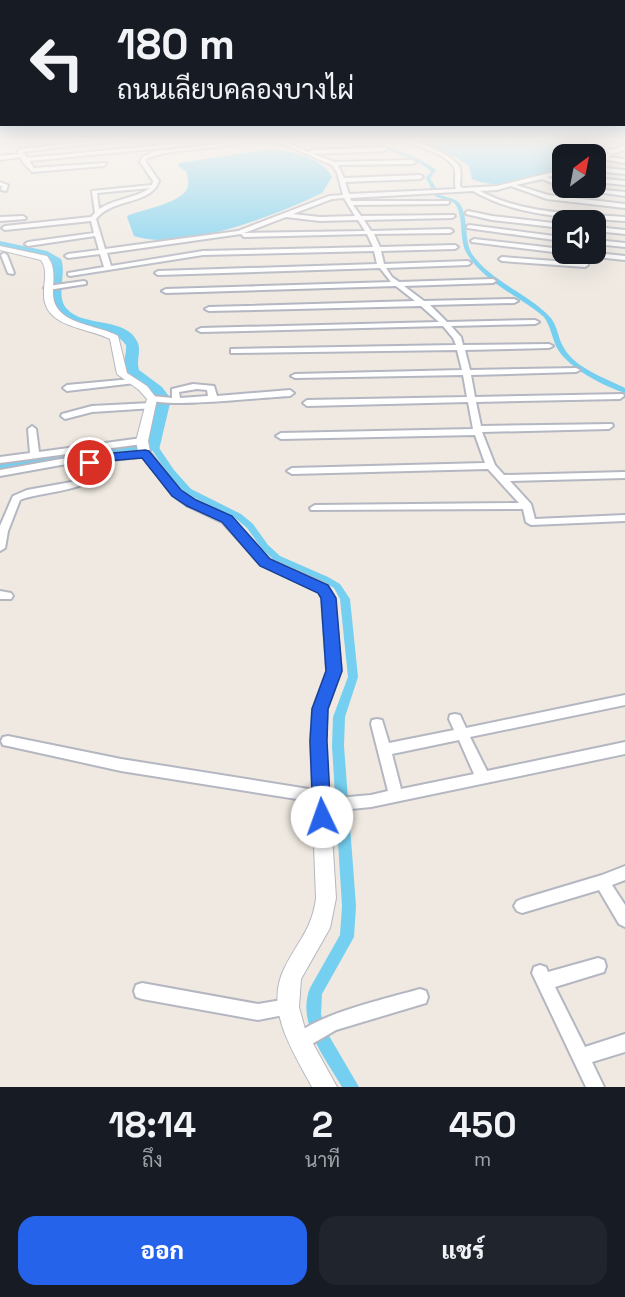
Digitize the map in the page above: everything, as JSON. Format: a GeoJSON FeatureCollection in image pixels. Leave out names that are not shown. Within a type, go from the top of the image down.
{"type":"FeatureCollection","features":[{"type":"Feature","properties":{"kind":"street"},"geometry":{"type":"LineString","coordinates":[[108,268],[93,219],[97,212],[94,192],[127,189]]}},
{"type":"Feature","properties":{"kind":"street"},"geometry":{"type":"LineString","coordinates":[[97,212],[147,194],[152,189]]}},
{"type":"Feature","properties":{"kind":"street"},"geometry":{"type":"LineString","coordinates":[[345,189],[347,199],[370,233],[381,265],[396,283],[447,324],[457,337],[467,372],[478,430],[491,466],[527,506],[531,522],[625,518]]}},
{"type":"Feature","properties":{"kind":"street"},"geometry":{"type":"LineString","coordinates":[[68,256],[239,233],[320,200],[487,189]]}},
{"type":"Feature","properties":{"kind":"street"},"geometry":{"type":"LineString","coordinates":[[522,189],[547,197],[625,206]]}},
{"type":"Feature","properties":{"kind":"street"},"geometry":{"type":"LineString","coordinates":[[475,190],[488,198],[522,208],[552,212]]}},
{"type":"Feature","properties":{"kind":"street"},"geometry":{"type":"LineString","coordinates":[[606,193],[625,194]]}},
{"type":"Feature","properties":{"kind":"street"},"geometry":{"type":"LineString","coordinates":[[597,210],[599,198]]}},
{"type":"Feature","properties":{"kind":"street"},"geometry":{"type":"LineString","coordinates":[[347,199],[447,202]]}},
{"type":"Feature","properties":{"kind":"street"},"geometry":{"type":"LineString","coordinates":[[468,213],[552,225]]}},
{"type":"Feature","properties":{"kind":"street"},"geometry":{"type":"LineString","coordinates":[[286,215],[320,219],[453,216]]}},
{"type":"Feature","properties":{"kind":"street"},"geometry":{"type":"LineString","coordinates":[[0,219],[23,218]]}},
{"type":"Feature","properties":{"kind":"street"},"geometry":{"type":"LineString","coordinates":[[606,218],[625,219]]}},
{"type":"Feature","properties":{"kind":"street"},"geometry":{"type":"LineString","coordinates":[[5,228],[93,219]]}},
{"type":"Feature","properties":{"kind":"street"},"geometry":{"type":"LineString","coordinates":[[469,227],[552,237]]}},
{"type":"Feature","properties":{"kind":"street"},"geometry":{"type":"LineString","coordinates":[[239,233],[248,235],[450,231]]}},
{"type":"Feature","properties":{"kind":"street"},"geometry":{"type":"LineString","coordinates":[[606,231],[625,232]]}},
{"type":"Feature","properties":{"kind":"street"},"geometry":{"type":"LineString","coordinates":[[28,244],[97,234]]}},
{"type":"Feature","properties":{"kind":"street"},"geometry":{"type":"LineString","coordinates":[[474,241],[552,250]]}},
{"type":"Feature","properties":{"kind":"street"},"geometry":{"type":"LineString","coordinates":[[606,243],[625,245]]}},
{"type":"Feature","properties":{"kind":"street"},"geometry":{"type":"LineString","coordinates":[[70,274],[108,268],[124,269],[203,254],[455,247]]}},
{"type":"Feature","properties":{"kind":"street"},"geometry":{"type":"LineString","coordinates":[[11,273],[5,252],[36,255],[48,262],[50,288],[48,303],[61,318],[102,331],[115,338],[122,374],[162,401]]}},
{"type":"Feature","properties":{"kind":"street"},"geometry":{"type":"LineString","coordinates":[[606,256],[625,258]]}},
{"type":"Feature","properties":{"kind":"street"},"geometry":{"type":"LineString","coordinates":[[502,259],[552,263]]}},
{"type":"Feature","properties":{"kind":"street"},"geometry":{"type":"LineString","coordinates":[[158,273],[468,263]]}},
{"type":"Feature","properties":{"kind":"street"},"geometry":{"type":"LineString","coordinates":[[166,291],[493,281]]}},
{"type":"Feature","properties":{"kind":"street"},"geometry":{"type":"LineString","coordinates":[[50,288],[84,283]]}},
{"type":"Feature","properties":{"kind":"street"},"geometry":{"type":"LineString","coordinates":[[209,309],[514,301]]}},
{"type":"Feature","properties":{"kind":"street"},"geometry":{"type":"LineString","coordinates":[[201,330],[536,322]]}},
{"type":"Feature","properties":{"kind":"street"},"geometry":{"type":"LineString","coordinates":[[234,351],[549,346]]}},
{"type":"Feature","properties":{"kind":"street"},"geometry":{"type":"LineString","coordinates":[[296,376],[576,370]]}},
{"type":"Feature","properties":{"kind":"street"},"geometry":{"type":"LineString","coordinates":[[67,388],[132,381]]}},
{"type":"Feature","properties":{"kind":"street"},"geometry":{"type":"LineString","coordinates":[[65,416],[92,409],[162,401],[290,393]]}},
{"type":"Feature","properties":{"kind":"street"},"geometry":{"type":"LineString","coordinates":[[307,403],[620,396]]}},
{"type":"Feature","properties":{"kind":"street"},"geometry":{"type":"LineString","coordinates":[[143,448],[162,401]]}},
{"type":"Feature","properties":{"kind":"street"},"geometry":{"type":"LineString","coordinates":[[281,436],[609,426]]}},
{"type":"Feature","properties":{"kind":"street"},"geometry":{"type":"LineString","coordinates":[[32,429],[35,454]]}},
{"type":"Feature","properties":{"kind":"street"},"geometry":{"type":"LineString","coordinates":[[0,460],[35,454],[143,448]]}},
{"type":"Feature","properties":{"kind":"street"},"geometry":{"type":"LineString","coordinates":[[0,473],[91,459],[143,448]]}},
{"type":"Feature","properties":{"kind":"street"},"geometry":{"type":"LineString","coordinates":[[143,448],[176,493],[191,503],[227,519],[265,562],[315,584],[323,589],[328,598],[334,671],[320,709],[318,741],[325,803],[326,898],[323,921],[291,977],[288,1007],[294,1033],[311,1036],[359,1014],[420,997]]}},
{"type":"Feature","properties":{"kind":"street"},"geometry":{"type":"LineString","coordinates":[[0,548],[3,531],[17,497],[80,483],[86,477],[91,459]]}},
{"type":"Feature","properties":{"kind":"street"},"geometry":{"type":"LineString","coordinates":[[292,471],[491,466]]}},
{"type":"Feature","properties":{"kind":"street"},"geometry":{"type":"LineString","coordinates":[[504,478],[625,475]]}},
{"type":"Feature","properties":{"kind":"street"},"geometry":{"type":"LineString","coordinates":[[315,508],[527,506]]}},
{"type":"Feature","properties":{"kind":"street"},"geometry":{"type":"LineString","coordinates":[[384,750],[625,700]]}},
{"type":"Feature","properties":{"kind":"street"},"geometry":{"type":"LineString","coordinates":[[455,719],[483,777]]}},
{"type":"Feature","properties":{"kind":"street"},"geometry":{"type":"LineString","coordinates":[[377,724],[396,794]]}},
{"type":"Feature","properties":{"kind":"street"},"geometry":{"type":"LineString","coordinates":[[8,741],[121,765],[325,803],[357,803],[625,748]]}},
{"type":"Feature","properties":{"kind":"street"},"geometry":{"type":"LineString","coordinates":[[522,906],[625,873]]}},
{"type":"Feature","properties":{"kind":"street"},"geometry":{"type":"LineString","coordinates":[[602,882],[625,919]]}},
{"type":"Feature","properties":{"kind":"street"},"geometry":{"type":"LineString","coordinates":[[595,1087],[542,978],[598,966]]}},
{"type":"Feature","properties":{"kind":"street"},"geometry":{"type":"LineString","coordinates":[[142,991],[258,1012],[288,1007]]}},
{"type":"Feature","properties":{"kind":"street"},"geometry":{"type":"LineString","coordinates":[[311,1036],[325,1087]]}},
{"type":"Feature","properties":{"kind":"street"},"geometry":{"type":"LineString","coordinates":[[581,1057],[625,1043]]}},
{"type":"Feature","properties":{"kind":"water"},"geometry":{"type":"Polygon","coordinates":[[[186,189],[325,189],[322,193],[280,211],[229,229],[178,239],[155,240],[134,236],[127,217],[129,215],[172,201],[186,189]]]}},
{"type":"Feature","properties":{"kind":"waterway"},"geometry":{"type":"LineString","coordinates":[[434,189],[438,196],[458,205],[461,211],[466,247],[476,262],[495,279],[546,316],[566,356],[590,373],[625,391]]}},
{"type":"Feature","properties":{"kind":"waterway"},"geometry":{"type":"LineString","coordinates":[[0,244],[43,253],[57,261],[57,298],[63,312],[81,321],[124,334],[133,345],[131,365],[133,372],[158,390],[164,399],[154,447],[0,466]]}},
{"type":"Feature","properties":{"kind":"waterway"},"geometry":{"type":"LineString","coordinates":[[154,447],[171,472],[188,491],[238,516],[250,526],[265,547],[277,558],[337,586],[345,599],[353,677],[339,717],[338,746],[349,906],[347,937],[315,993],[314,1014],[318,1032],[351,1087]]}},
{"type":"Feature","properties":{"kind":"route"},"geometry":{"type":"LineString","coordinates":[[90,463],[91,459],[145,454],[176,493],[191,503],[227,519],[265,562],[323,589],[328,598],[334,671],[320,709],[318,741],[322,817]]}}]}
